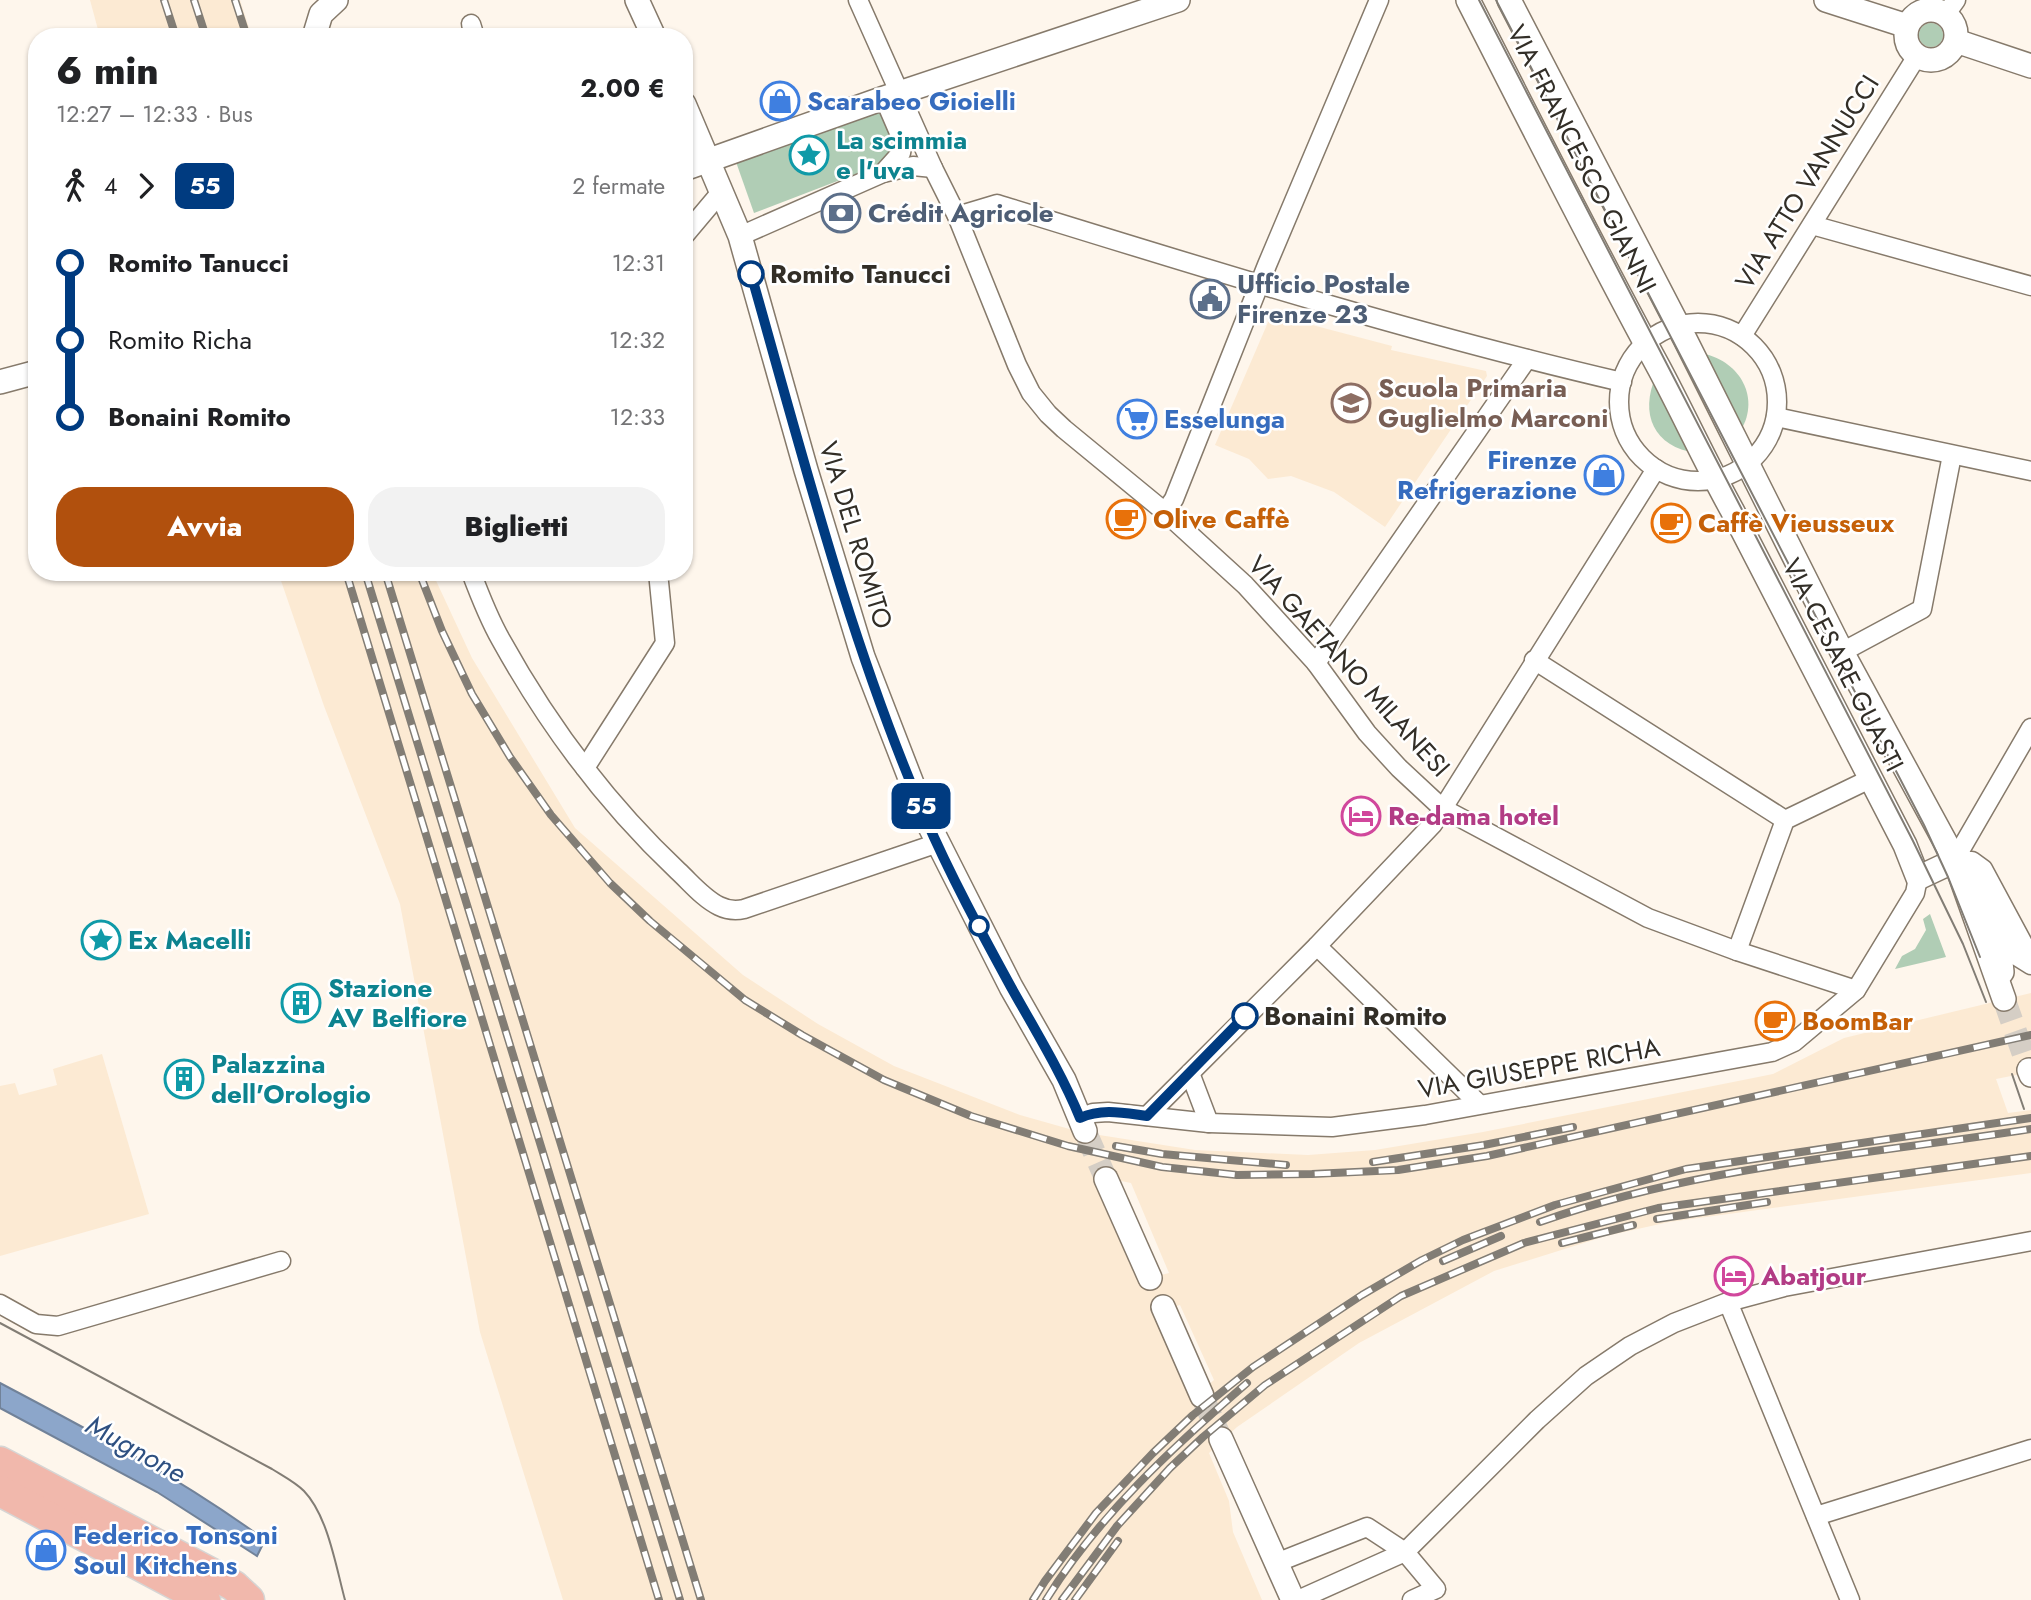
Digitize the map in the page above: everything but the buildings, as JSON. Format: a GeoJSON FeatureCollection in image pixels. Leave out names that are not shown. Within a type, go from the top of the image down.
{"type":"FeatureCollection","features":[{"type":"Feature","properties":{"kind":"main road"},"geometry":{"type":"LineString","coordinates":[[0,1462],[227,1582],[249,1600]]}},
{"type":"Feature","properties":{"kind":"main road"},"geometry":{"type":"LineString","coordinates":[[0,1491],[205,1600]]}},
{"type":"Feature","properties":{"kind":"street"},"geometry":{"type":"LineString","coordinates":[[317,28],[321,14],[336,0]]}},
{"type":"Feature","properties":{"kind":"street"},"geometry":{"type":"LineString","coordinates":[[637,0],[650,28]]}},
{"type":"Feature","properties":{"kind":"street"},"geometry":{"type":"LineString","coordinates":[[858,0],[892,95],[902,142],[901,153],[883,173]]}},
{"type":"Feature","properties":{"kind":"street"},"geometry":{"type":"LineString","coordinates":[[693,166],[892,95],[1178,0]]}},
{"type":"Feature","properties":{"kind":"street"},"geometry":{"type":"LineString","coordinates":[[1165,512],[1174,499],[1259,285],[1378,0]]}},
{"type":"Feature","properties":{"kind":"street","name":"VIA FRANCESCO GIANNI"},"geometry":{"type":"LineString","coordinates":[[1468,0],[1644,344],[1705,456],[1714,480]]}},
{"type":"Feature","properties":{"kind":"street","name":"VIA FRANCESCO GIANNI"},"geometry":{"type":"LineString","coordinates":[[1509,0],[1748,464]]}},
{"type":"Feature","properties":{"kind":"street"},"geometry":{"type":"LineString","coordinates":[[1826,0],[1908,26]]}},
{"type":"Feature","properties":{"kind":"street"},"geometry":{"type":"LineString","coordinates":[[1951,7],[1956,41],[1951,51],[1939,59],[1927,60],[1917,56],[1907,42],[1908,26],[1917,14],[1925,10],[1951,7]]}},
{"type":"Feature","properties":{"kind":"street"},"geometry":{"type":"LineString","coordinates":[[1956,41],[2031,66]]}},
{"type":"Feature","properties":{"kind":"street","name":"VIA ATTO VANNUCCI"},"geometry":{"type":"LineString","coordinates":[[1742,336],[1917,56]]}},
{"type":"Feature","properties":{"kind":"street","name":"VIA GAETANO MILANESI"},"geometry":{"type":"LineString","coordinates":[[892,95],[957,216],[1017,365],[1031,393],[1064,429],[1165,512],[1245,585],[1316,663],[1367,733],[1399,768],[1442,808],[1648,918],[1856,990]]}},
{"type":"Feature","properties":{"kind":"street","name":"VIA DEL ROMITO"},"geometry":{"type":"LineString","coordinates":[[693,125],[740,236],[806,470],[863,657],[925,817],[1011,988],[1064,1080],[1083,1124]]}},
{"type":"Feature","properties":{"kind":"street"},"geometry":{"type":"LineString","coordinates":[[740,236],[883,173],[913,166],[933,168]]}},
{"type":"Feature","properties":{"kind":"street"},"geometry":{"type":"LineString","coordinates":[[693,225],[721,192]]}},
{"type":"Feature","properties":{"kind":"street"},"geometry":{"type":"LineString","coordinates":[[957,216],[997,204],[1259,285],[1527,359],[1622,382]]}},
{"type":"Feature","properties":{"kind":"street"},"geometry":{"type":"LineString","coordinates":[[1812,225],[2031,286]]}},
{"type":"Feature","properties":{"kind":"street"},"geometry":{"type":"LineString","coordinates":[[1711,324],[1742,336],[1754,345],[1772,372],[1777,392],[1776,417],[1767,442],[1748,464],[1714,480],[1688,481],[1656,469],[1637,453],[1626,434],[1619,405],[1622,382],[1630,363],[1644,344],[1678,326],[1711,324]]}},
{"type":"Feature","properties":{"kind":"street"},"geometry":{"type":"LineString","coordinates":[[1316,663],[1527,359]]}},
{"type":"Feature","properties":{"kind":"street"},"geometry":{"type":"LineString","coordinates":[[0,382],[28,374]]}},
{"type":"Feature","properties":{"kind":"street"},"geometry":{"type":"LineString","coordinates":[[1776,417],[2031,471]]}},
{"type":"Feature","properties":{"kind":"street"},"geometry":{"type":"LineString","coordinates":[[1842,652],[1922,609],[1952,455]]}},
{"type":"Feature","properties":{"kind":"street","name":"VIA CESARE GUASTI"},"geometry":{"type":"LineString","coordinates":[[1748,464],[1842,652],[1954,861]]}},
{"type":"Feature","properties":{"kind":"street"},"geometry":{"type":"LineString","coordinates":[[1147,1116],[1317,946],[1433,824],[1656,469]]}},
{"type":"Feature","properties":{"kind":"street","name":"VIA CESARE GUASTI"},"geometry":{"type":"LineString","coordinates":[[1714,480],[1905,845],[1918,878]]}},
{"type":"Feature","properties":{"kind":"street"},"geometry":{"type":"LineString","coordinates":[[474,581],[503,644],[552,722],[585,768],[624,815],[707,899],[730,910],[744,909],[938,843]]}},
{"type":"Feature","properties":{"kind":"street"},"geometry":{"type":"LineString","coordinates":[[585,768],[665,643],[660,581]]}},
{"type":"Feature","properties":{"kind":"street"},"geometry":{"type":"LineString","coordinates":[[1534,660],[1785,820]]}},
{"type":"Feature","properties":{"kind":"street"},"geometry":{"type":"LineString","coordinates":[[1954,861],[2031,728]]}},
{"type":"Feature","properties":{"kind":"street"},"geometry":{"type":"LineString","coordinates":[[1737,951],[1785,820],[1870,779]]}},
{"type":"Feature","properties":{"kind":"street"},"geometry":{"type":"LineString","coordinates":[[1954,861],[1977,884],[2015,955],[2031,965]]}},
{"type":"Feature","properties":{"kind":"street"},"geometry":{"type":"LineString","coordinates":[[1954,861],[2004,998],[1997,924]]}},
{"type":"Feature","properties":{"kind":"street"},"geometry":{"type":"LineString","coordinates":[[1918,878],[1954,861],[1972,861],[1983,869],[2031,954]]}},
{"type":"Feature","properties":{"kind":"street","name":"VIA GIUSEPPE RICHA"},"geometry":{"type":"LineString","coordinates":[[1083,1124],[1093,1112],[1209,1124],[1332,1127],[1383,1122],[1772,1052],[1794,1042],[1856,990],[1915,893],[1918,878]]}},
{"type":"Feature","properties":{"kind":"street"},"geometry":{"type":"LineString","coordinates":[[1317,946],[1479,1104]]}},
{"type":"Feature","properties":{"kind":"street"},"geometry":{"type":"LineString","coordinates":[[1190,1073],[1209,1124]]}},
{"type":"Feature","properties":{"kind":"street"},"geometry":{"type":"LineString","coordinates":[[1107,1179],[1150,1278]]}},
{"type":"Feature","properties":{"kind":"street"},"geometry":{"type":"LineString","coordinates":[[1221,1439],[1276,1563],[1296,1600],[1405,1552],[1431,1529],[1537,1420],[1587,1376],[1641,1340],[1674,1323],[1728,1302],[1784,1287],[2031,1241]]}},
{"type":"Feature","properties":{"kind":"street"},"geometry":{"type":"LineString","coordinates":[[0,1304],[36,1324],[58,1326],[281,1261]]}},
{"type":"Feature","properties":{"kind":"street"},"geometry":{"type":"LineString","coordinates":[[1728,1302],[1850,1600]]}},
{"type":"Feature","properties":{"kind":"street"},"geometry":{"type":"LineString","coordinates":[[1163,1307],[1202,1396]]}},
{"type":"Feature","properties":{"kind":"street"},"geometry":{"type":"LineString","coordinates":[[1816,1516],[2031,1449]]}},
{"type":"Feature","properties":{"kind":"street"},"geometry":{"type":"LineString","coordinates":[[1276,1563],[1367,1527],[1405,1552],[1436,1589],[1412,1600]]}},
{"type":"Feature","properties":{"kind":"shaded area"},"geometry":{"type":"Polygon","coordinates":[[[90,0],[240,0],[249,28],[98,28],[90,0]]]}},
{"type":"Feature","properties":{"kind":"shaded area","name":"Scuola Primaria Guglielmo Marconi"},"geometry":{"type":"Polygon","coordinates":[[[1278,316],[1392,346],[1391,350],[1486,371],[1487,376],[1385,527],[1334,492],[1291,476],[1268,479],[1249,459],[1215,445],[1269,320],[1278,316]]]}},
{"type":"Feature","properties":{"kind":"shaded area"},"geometry":{"type":"Polygon","coordinates":[[[281,581],[436,581],[472,658],[575,828],[743,975],[818,1024],[894,1066],[1020,1115],[1080,1132],[1195,1150],[1308,1155],[1375,1150],[1483,1132],[1773,1074],[1844,1038],[2031,993],[2031,1072],[1996,1079],[2008,1113],[2031,1110],[2031,1173],[1669,1222],[1606,1236],[1494,1271],[1359,1343],[1237,1427],[1209,1453],[1229,1501],[1233,1532],[1262,1600],[563,1600],[480,1332],[400,904],[324,706],[281,581]],[[1092,1175],[1138,1281],[1169,1273],[1131,1183],[1092,1175]],[[1180,1305],[1153,1312],[1192,1399],[1214,1380],[1180,1305]]]}},
{"type":"Feature","properties":{"kind":"shaded area"},"geometry":{"type":"Polygon","coordinates":[[[102,1054],[149,1214],[0,1256],[0,1086],[15,1083],[19,1095],[57,1085],[53,1069],[102,1054]]]}},
{"type":"Feature","properties":{"kind":"green space"},"geometry":{"type":"Polygon","coordinates":[[[1931,23],[1942,30],[1943,35],[1936,46],[1931,47],[1920,40],[1919,35],[1926,24],[1931,23]]]}},
{"type":"Feature","properties":{"kind":"green space"},"geometry":{"type":"Polygon","coordinates":[[[879,110],[883,112],[896,148],[874,167],[754,213],[736,162],[879,110]]]}},
{"type":"Feature","properties":{"kind":"green space"},"geometry":{"type":"Polygon","coordinates":[[[1700,353],[1725,363],[1742,381],[1748,404],[1747,417],[1741,430],[1700,353]]]}},
{"type":"Feature","properties":{"kind":"green space"},"geometry":{"type":"Polygon","coordinates":[[[1656,376],[1696,453],[1670,444],[1660,436],[1654,426],[1649,403],[1656,376]]]}},
{"type":"Feature","properties":{"kind":"green space"},"geometry":{"type":"Polygon","coordinates":[[[1930,914],[1946,957],[1895,969],[1902,956],[1915,949],[1926,930],[1923,919],[1930,914]]]}},
{"type":"Feature","properties":{"kind":"water"},"geometry":{"type":"Polygon","coordinates":[[[0,1383],[136,1457],[234,1518],[265,1540],[257,1556],[157,1492],[0,1408],[0,1383]]]}},
{"type":"Feature","properties":{"kind":"tunnel"},"geometry":{"type":"LineString","coordinates":[[2004,999],[2029,1070]]}},
{"type":"Feature","properties":{"kind":"tunnel"},"geometry":{"type":"LineString","coordinates":[[1085,1131],[1106,1179]]}},
{"type":"Feature","properties":{"kind":"tunnel"},"geometry":{"type":"LineString","coordinates":[[1202,1396],[1221,1439]]}},
{"type":"Feature","properties":{"kind":"tram line"},"geometry":{"type":"LineString","coordinates":[[1479,0],[1913,841],[1963,944],[1986,1002]]}},
{"type":"Feature","properties":{"kind":"tram line"},"geometry":{"type":"LineString","coordinates":[[1496,0],[1924,825],[1980,957]]}},
{"type":"Feature","properties":{"kind":"tram line"},"geometry":{"type":"LineString","coordinates":[[2012,1074],[2024,1109]]}},
{"type":"Feature","properties":{"kind":"tram line"},"geometry":{"type":"LineString","coordinates":[[0,1323],[297,1485],[312,1502],[325,1528],[345,1600]]}},
{"type":"Feature","properties":{"kind":"railway"},"geometry":{"type":"LineString","coordinates":[[164,0],[173,28]]}},
{"type":"Feature","properties":{"kind":"railway"},"geometry":{"type":"LineString","coordinates":[[194,0],[203,28]]}},
{"type":"Feature","properties":{"kind":"railway"},"geometry":{"type":"LineString","coordinates":[[235,0],[244,28]]}},
{"type":"Feature","properties":{"kind":"railway"},"geometry":{"type":"LineString","coordinates":[[349,581],[659,1600]]}},
{"type":"Feature","properties":{"kind":"railway"},"geometry":{"type":"LineString","coordinates":[[368,581],[680,1600]]}},
{"type":"Feature","properties":{"kind":"railway"},"geometry":{"type":"LineString","coordinates":[[388,581],[701,1600]]}},
{"type":"Feature","properties":{"kind":"railway"},"geometry":{"type":"LineString","coordinates":[[423,581],[442,631],[472,694],[510,757],[551,815],[610,883],[650,921],[745,1000],[884,1080],[971,1116],[1068,1146],[1162,1167],[1237,1175],[1398,1170],[1487,1156],[2031,1035]]}},
{"type":"Feature","properties":{"kind":"railway"},"geometry":{"type":"LineString","coordinates":[[1033,1600],[1096,1513],[1193,1415],[1253,1367],[1362,1295],[1463,1240],[1555,1205],[1686,1169],[2031,1118]]}},
{"type":"Feature","properties":{"kind":"railway"},"geometry":{"type":"LineString","coordinates":[[1373,1162],[1484,1145],[1573,1127]]}},
{"type":"Feature","properties":{"kind":"railway"},"geometry":{"type":"LineString","coordinates":[[1540,1222],[1600,1203],[1721,1175],[2031,1129]]}},
{"type":"Feature","properties":{"kind":"railway"},"geometry":{"type":"LineString","coordinates":[[1116,1146],[1162,1154],[1286,1165]]}},
{"type":"Feature","properties":{"kind":"railway"},"geometry":{"type":"LineString","coordinates":[[1062,1600],[1117,1526],[1170,1468],[1203,1437],[1265,1385],[1401,1296],[1524,1243],[1658,1208],[2031,1156]]}},
{"type":"Feature","properties":{"kind":"railway"},"geometry":{"type":"LineString","coordinates":[[1657,1219],[1767,1202]]}},
{"type":"Feature","properties":{"kind":"railway"},"geometry":{"type":"LineString","coordinates":[[1562,1243],[1633,1225]]}},
{"type":"Feature","properties":{"kind":"railway"},"geometry":{"type":"LineString","coordinates":[[1443,1261],[1501,1236]]}},
{"type":"Feature","properties":{"kind":"railway"},"geometry":{"type":"LineString","coordinates":[[1046,1600],[1089,1540],[1138,1484],[1247,1383]]}},
{"type":"Feature","properties":{"kind":"railway"},"geometry":{"type":"LineString","coordinates":[[1075,1600],[1118,1541]]}},
{"type":"Feature","properties":{"kind":"bus line","name":"55"},"geometry":{"type":"LineString","coordinates":[[751,274],[806,470],[863,657],[925,817],[1011,988],[1064,1080],[1080,1118],[1093,1112],[1147,1116],[1245,1016]]}},
{"type":"Feature","properties":{"kind":"place","name":"Scarabeo Gioielli"},"geometry":{"type":"Point","coordinates":[780,101]}},
{"type":"Feature","properties":{"kind":"place","name":"La scimmia e l'uva"},"geometry":{"type":"Point","coordinates":[809,155]}},
{"type":"Feature","properties":{"kind":"place","name":"Crédit Agricole"},"geometry":{"type":"Point","coordinates":[841,213]}},
{"type":"Feature","properties":{"kind":"place","name":"Romito Tanucci"},"geometry":{"type":"Point","coordinates":[751,274]}},
{"type":"Feature","properties":{"kind":"place","name":"Ufficio Postale Firenze 23"},"geometry":{"type":"Point","coordinates":[1210,299]}},
{"type":"Feature","properties":{"kind":"place","name":"Scuola Primaria Guglielmo Marconi"},"geometry":{"type":"Point","coordinates":[1351,403]}},
{"type":"Feature","properties":{"kind":"place","name":"Esselunga"},"geometry":{"type":"Point","coordinates":[1137,419]}},
{"type":"Feature","properties":{"kind":"place","name":"Firenze Refrigerazione"},"geometry":{"type":"Point","coordinates":[1604,475]}},
{"type":"Feature","properties":{"kind":"place","name":"Olive Caffè"},"geometry":{"type":"Point","coordinates":[1126,519]}},
{"type":"Feature","properties":{"kind":"place","name":"Caffè Vieusseux"},"geometry":{"type":"Point","coordinates":[1671,523]}},
{"type":"Feature","properties":{"kind":"place","name":"Re-dama hotel"},"geometry":{"type":"Point","coordinates":[1361,816]}},
{"type":"Feature","properties":{"kind":"place","name":"Ex Macelli"},"geometry":{"type":"Point","coordinates":[101,940]}},
{"type":"Feature","properties":{"kind":"place","name":"Stazione AV Belfiore"},"geometry":{"type":"Point","coordinates":[301,1003]}},
{"type":"Feature","properties":{"kind":"place","name":"Bonaini Romito"},"geometry":{"type":"Point","coordinates":[1245,1016]}},
{"type":"Feature","properties":{"kind":"place","name":"BoomBar"},"geometry":{"type":"Point","coordinates":[1775,1021]}},
{"type":"Feature","properties":{"kind":"place","name":"Palazzina dell'Orologio"},"geometry":{"type":"Point","coordinates":[184,1079]}},
{"type":"Feature","properties":{"kind":"place","name":"Abatjour"},"geometry":{"type":"Point","coordinates":[1734,1276]}},
{"type":"Feature","properties":{"kind":"place","name":"Federico Tonsoni Soul Kitchens"},"geometry":{"type":"Point","coordinates":[46,1550]}},
{"type":"Feature","properties":{"kind":"water label","name":"Mugnone"},"geometry":{"type":"Point","coordinates":[136,1449]}}]}
